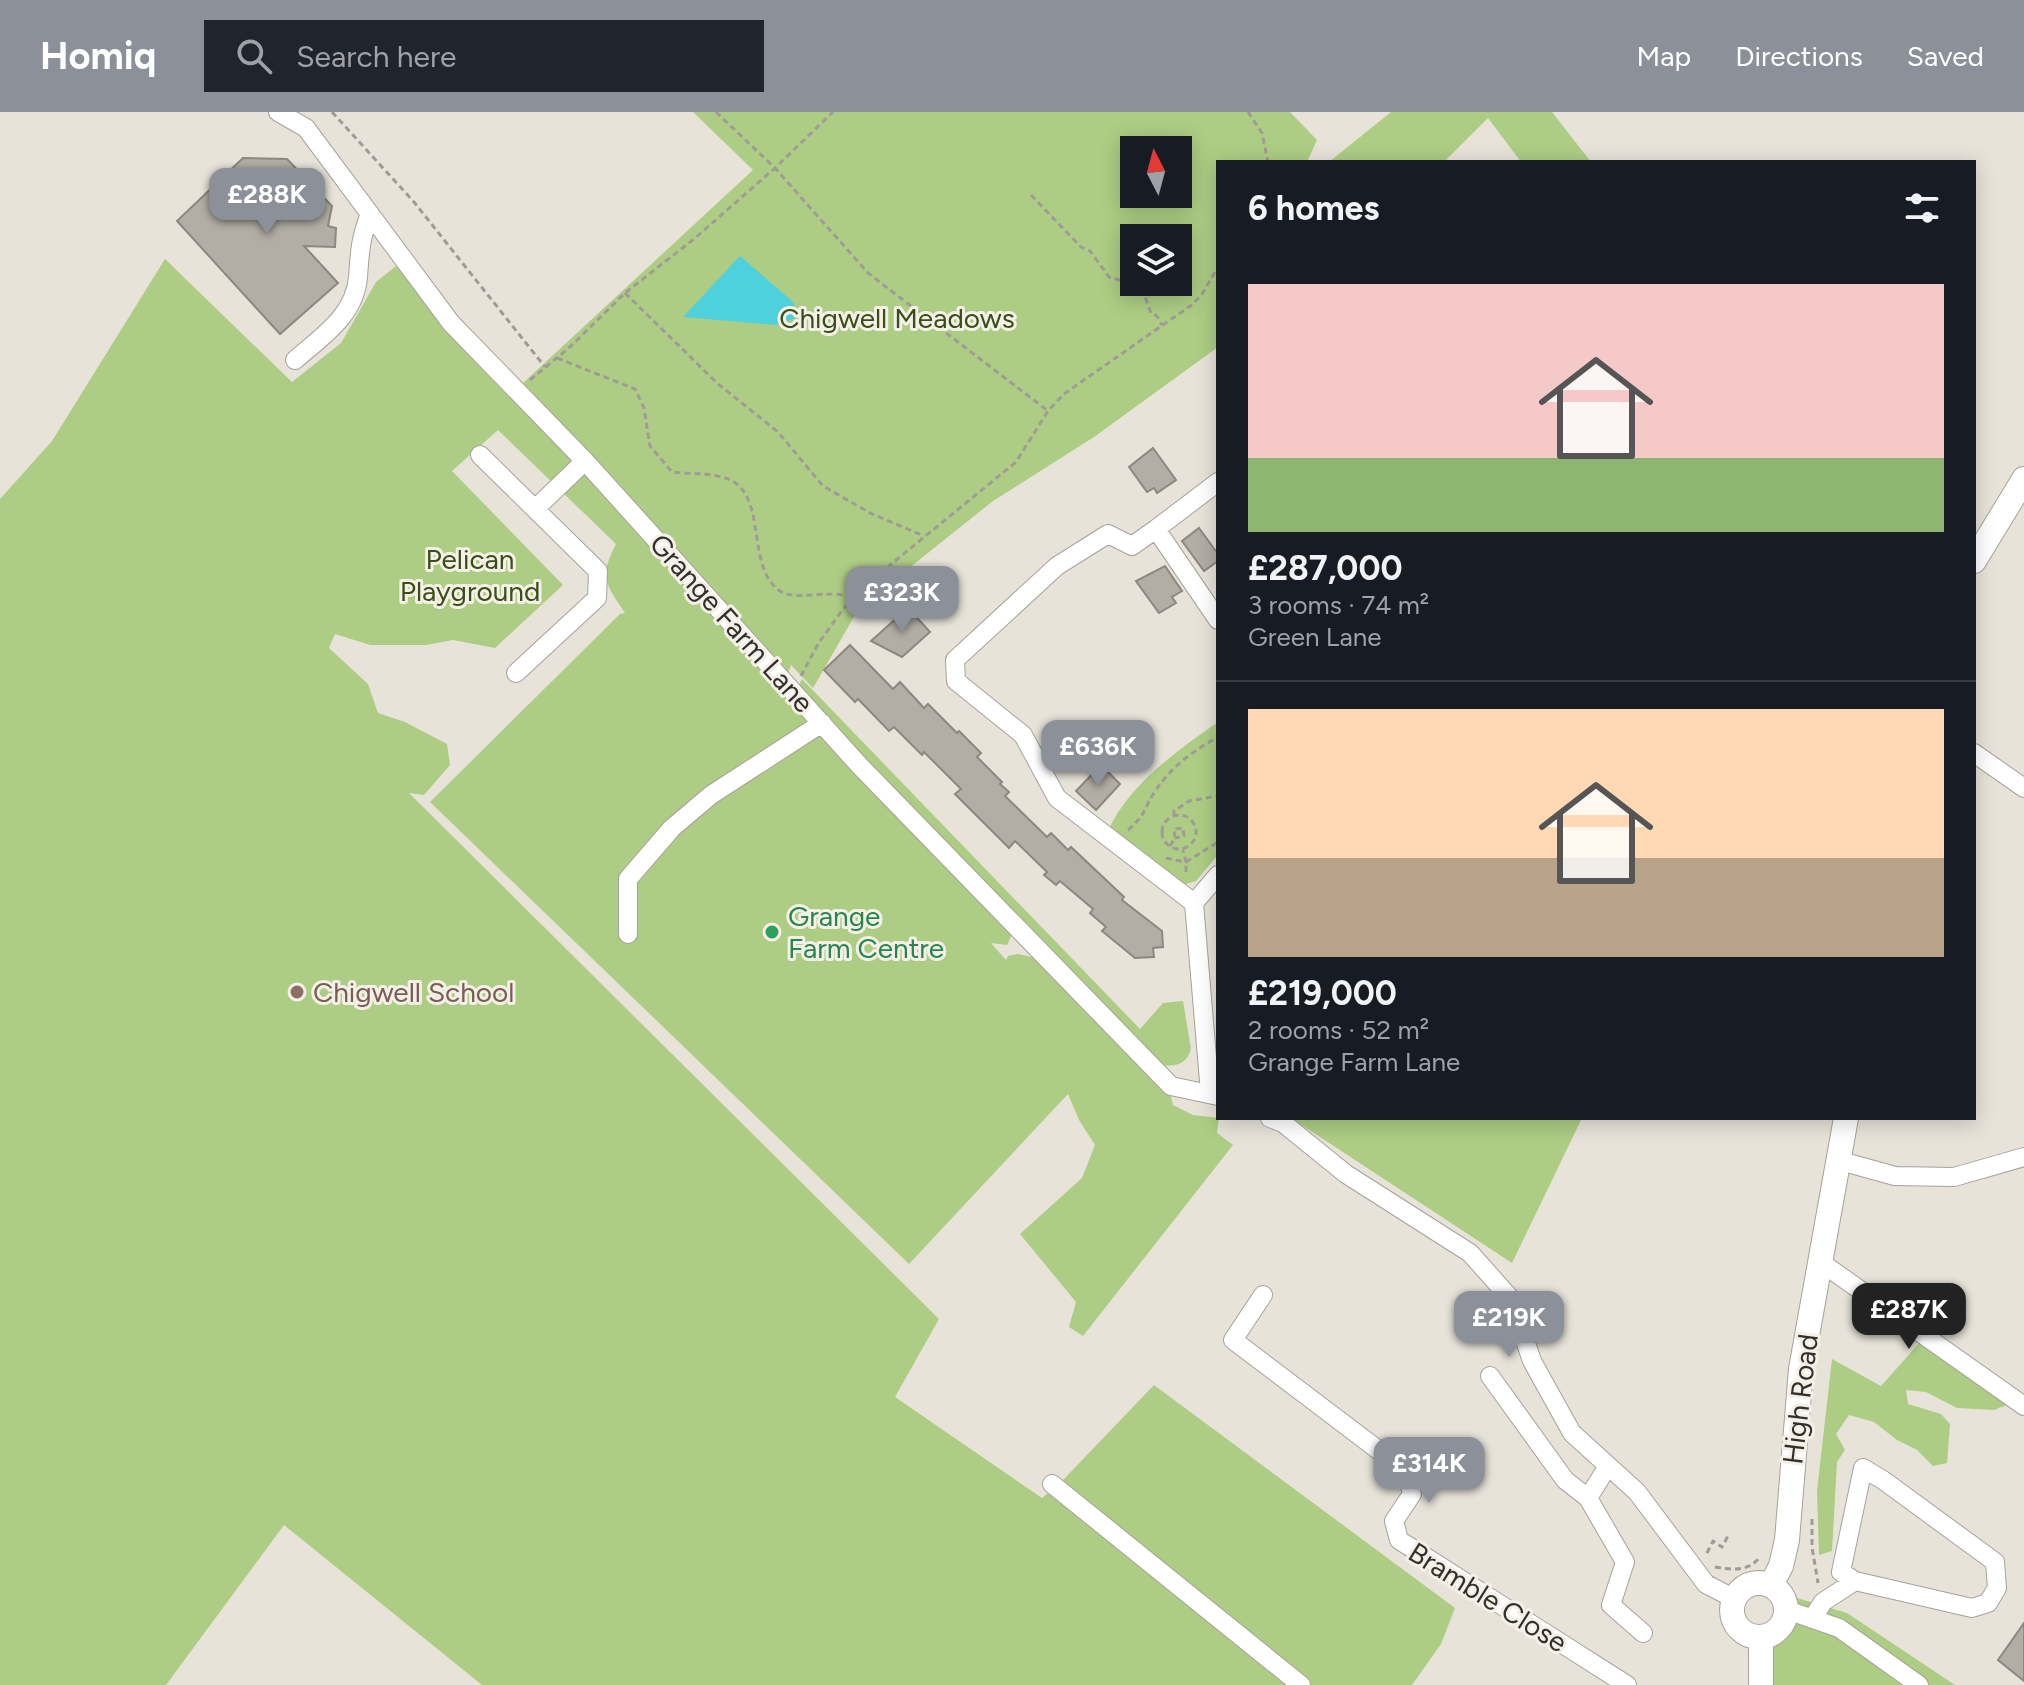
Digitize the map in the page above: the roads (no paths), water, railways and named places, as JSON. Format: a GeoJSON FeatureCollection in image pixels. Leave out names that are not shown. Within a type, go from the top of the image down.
{"type":"FeatureCollection","features":[{"type":"Feature","properties":{"kind":"main road"},"geometry":{"type":"LineString","coordinates":[[1976,558],[2024,479]]}},
{"type":"Feature","properties":{"kind":"main road","name":"High Road"},"geometry":{"type":"LineString","coordinates":[[1771,1585],[1781,1566],[1787,1540],[1801,1369],[1846,1120]]}},
{"type":"Feature","properties":{"kind":"main road"},"geometry":{"type":"LineString","coordinates":[[1760,1582],[1771,1585],[1782,1593],[1786,1618],[1778,1631],[1761,1638],[1745,1634],[1736,1626],[1731,1612],[1733,1598],[1742,1587],[1760,1582]]}},
{"type":"Feature","properties":{"kind":"main road"},"geometry":{"type":"LineString","coordinates":[[1761,1638],[1761,1685]]}},
{"type":"Feature","properties":{"kind":"street","name":"Grange Farm Lane"},"geometry":{"type":"LineString","coordinates":[[278,112],[306,128],[451,323],[585,461],[859,765],[1171,1086],[1214,1094]]}},
{"type":"Feature","properties":{"kind":"street"},"geometry":{"type":"LineString","coordinates":[[295,360],[343,317],[353,301],[358,280],[360,241],[369,216]]}},
{"type":"Feature","properties":{"kind":"street"},"geometry":{"type":"LineString","coordinates":[[480,455],[598,571],[597,598],[516,673]]}},
{"type":"Feature","properties":{"kind":"street"},"geometry":{"type":"LineString","coordinates":[[535,509],[585,461]]}},
{"type":"Feature","properties":{"kind":"street"},"geometry":{"type":"LineString","coordinates":[[1194,903],[1057,798],[1023,735],[956,681],[955,660],[1070,558],[1108,534],[1132,546],[1216,484]]}},
{"type":"Feature","properties":{"kind":"street"},"geometry":{"type":"LineString","coordinates":[[1156,529],[1216,617]]}},
{"type":"Feature","properties":{"kind":"street"},"geometry":{"type":"LineString","coordinates":[[628,934],[628,879],[672,828],[711,795],[822,723]]}},
{"type":"Feature","properties":{"kind":"street"},"geometry":{"type":"LineString","coordinates":[[1976,754],[2024,788]]}},
{"type":"Feature","properties":{"kind":"street"},"geometry":{"type":"LineString","coordinates":[[1214,1094],[1194,903],[1216,877]]}},
{"type":"Feature","properties":{"kind":"street"},"geometry":{"type":"LineString","coordinates":[[1275,1120],[1346,1174],[1470,1253],[1511,1299],[1532,1361],[1572,1433],[1637,1492],[1706,1584],[1733,1598]]}},
{"type":"Feature","properties":{"kind":"street"},"geometry":{"type":"LineString","coordinates":[[1837,1160],[1895,1176],[1954,1177],[2024,1157]]}},
{"type":"Feature","properties":{"kind":"street"},"geometry":{"type":"LineString","coordinates":[[1819,1261],[2024,1406]]}},
{"type":"Feature","properties":{"kind":"street","name":"Bramble Close"},"geometry":{"type":"LineString","coordinates":[[1263,1295],[1233,1340],[1406,1471],[1412,1494],[1394,1521],[1399,1540],[1627,1685]]}},
{"type":"Feature","properties":{"kind":"street"},"geometry":{"type":"LineString","coordinates":[[1490,1376],[1565,1480],[1588,1498],[1625,1562],[1611,1605],[1643,1633]]}},
{"type":"Feature","properties":{"kind":"street"},"geometry":{"type":"LineString","coordinates":[[1588,1498],[1608,1466]]}},
{"type":"Feature","properties":{"kind":"street"},"geometry":{"type":"LineString","coordinates":[[1812,1619],[1823,1602],[1855,1581],[1972,1608],[1988,1603],[1997,1588],[1995,1562],[1863,1468],[1841,1572],[1855,1581]]}},
{"type":"Feature","properties":{"kind":"street"},"geometry":{"type":"LineString","coordinates":[[1052,1484],[1301,1685]]}},
{"type":"Feature","properties":{"kind":"street"},"geometry":{"type":"LineString","coordinates":[[1787,1610],[1839,1628],[1919,1685]]}},
{"type":"Feature","properties":{"kind":"water"},"geometry":{"type":"Polygon","coordinates":[[[740,256],[793,302],[799,317],[776,325],[683,317],[740,256]]]}},
{"type":"Feature","properties":{"kind":"place","name":"Grange Farm Centre"},"geometry":{"type":"Point","coordinates":[772,932]}},
{"type":"Feature","properties":{"kind":"place","name":"Chigwell School"},"geometry":{"type":"Point","coordinates":[297,992]}},
{"type":"Feature","properties":{"kind":"park label","name":"Chigwell Meadows"},"geometry":{"type":"Point","coordinates":[897,318]}},
{"type":"Feature","properties":{"kind":"park label","name":"Pelican Playground"},"geometry":{"type":"Point","coordinates":[470,575]}}]}
